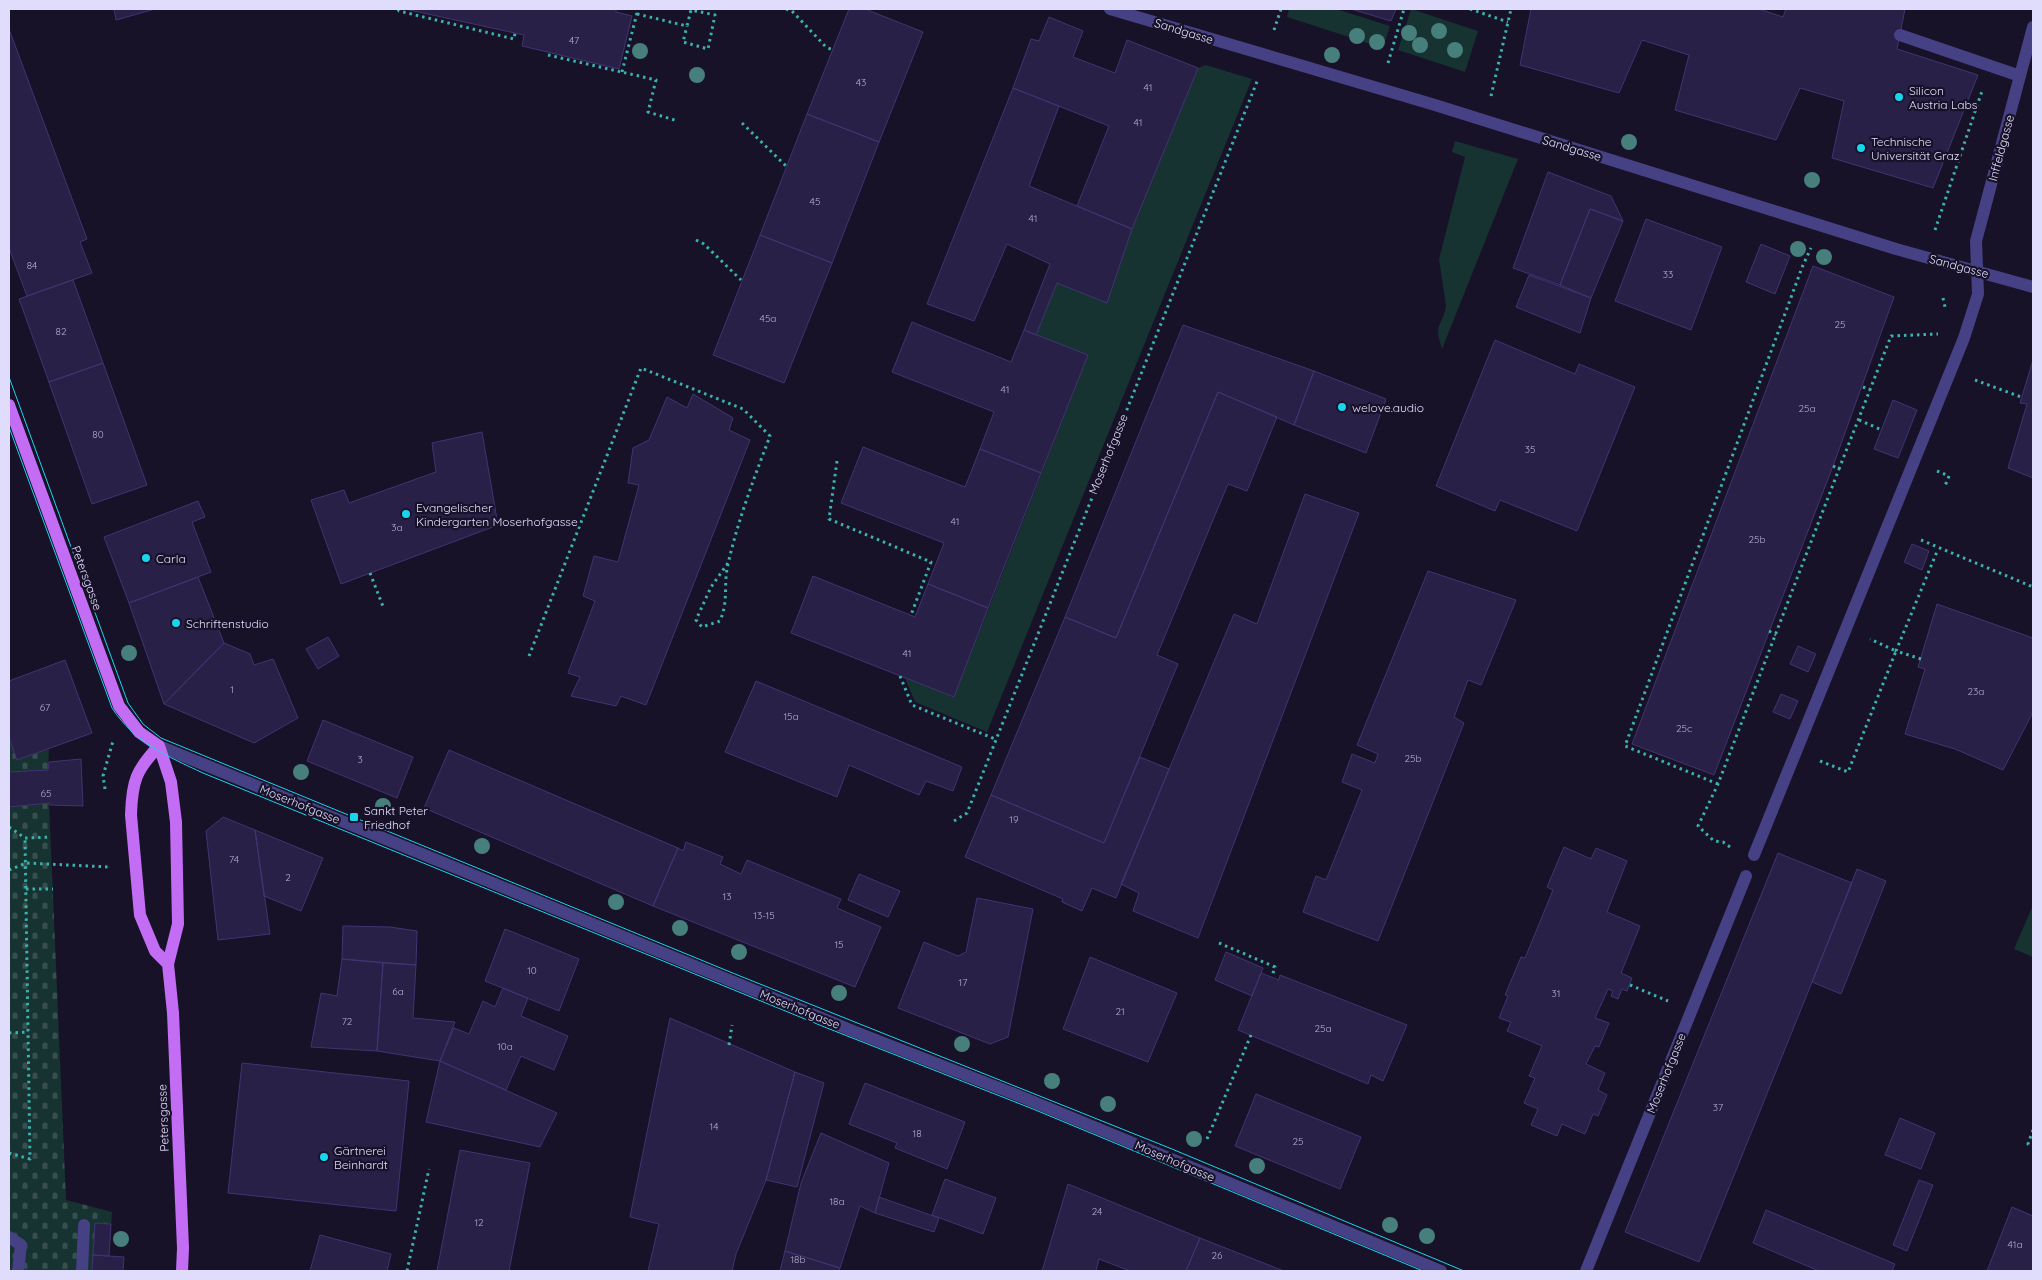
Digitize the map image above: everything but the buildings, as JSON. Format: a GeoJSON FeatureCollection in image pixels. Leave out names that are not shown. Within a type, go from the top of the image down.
{"type":"FeatureCollection","features":[{"type":"Feature","properties":{"kind":"main road","name":"Petersgasse"},"geometry":{"type":"LineString","coordinates":[[9,405],[119,706],[139,732],[159,746],[171,782],[176,822],[178,924],[168,964],[173,1013],[182,1271]]}},
{"type":"Feature","properties":{"kind":"main road"},"geometry":{"type":"LineString","coordinates":[[159,746],[139,768],[131,799],[131,815],[140,915],[155,951],[168,964]]}},
{"type":"Feature","properties":{"kind":"street","name":"Sandgasse"},"geometry":{"type":"LineString","coordinates":[[1110,9],[1484,121],[1896,249],[2033,287]]}},
{"type":"Feature","properties":{"kind":"street","name":"Inffeldgasse"},"geometry":{"type":"LineString","coordinates":[[1754,855],[1964,338],[1978,294],[1976,241],[2033,27]]}},
{"type":"Feature","properties":{"kind":"street"},"geometry":{"type":"LineString","coordinates":[[1900,35],[2020,76]]}},
{"type":"Feature","properties":{"kind":"street","name":"Moserhofgasse"},"geometry":{"type":"LineString","coordinates":[[159,746],[858,1033],[1017,1095],[1441,1271]]}},
{"type":"Feature","properties":{"kind":"street","name":"Moserhofgasse"},"geometry":{"type":"LineString","coordinates":[[1586,1271],[1746,876]]}},
{"type":"Feature","properties":{"kind":"street"},"geometry":{"type":"LineString","coordinates":[[82,1271],[84,1225]]}},
{"type":"Feature","properties":{"kind":"street"},"geometry":{"type":"LineString","coordinates":[[9,1237],[20,1245],[18,1271]]}},
{"type":"Feature","properties":{"kind":"path"},"geometry":{"type":"LineString","coordinates":[[398,9],[399,11],[514,39],[515,33]]}},
{"type":"Feature","properties":{"kind":"path"},"geometry":{"type":"LineString","coordinates":[[622,72],[638,9]]}},
{"type":"Feature","properties":{"kind":"path"},"geometry":{"type":"LineString","coordinates":[[786,9],[792,11],[826,47],[833,50]]}},
{"type":"Feature","properties":{"kind":"path"},"geometry":{"type":"LineString","coordinates":[[1274,31],[1281,9]]}},
{"type":"Feature","properties":{"kind":"path"},"geometry":{"type":"LineString","coordinates":[[1387,66],[1404,9]]}},
{"type":"Feature","properties":{"kind":"path"},"geometry":{"type":"LineString","coordinates":[[1470,9],[1508,22]]}},
{"type":"Feature","properties":{"kind":"path"},"geometry":{"type":"LineString","coordinates":[[1484,121],[1511,9]]}},
{"type":"Feature","properties":{"kind":"path"},"geometry":{"type":"LineString","coordinates":[[691,10],[715,16],[708,49],[683,42],[687,26],[691,10]]}},
{"type":"Feature","properties":{"kind":"path"},"geometry":{"type":"LineString","coordinates":[[637,14],[687,26]]}},
{"type":"Feature","properties":{"kind":"path"},"geometry":{"type":"LineString","coordinates":[[548,55],[656,80],[648,112],[678,121]]}},
{"type":"Feature","properties":{"kind":"path","name":"Moserhofgasse"},"geometry":{"type":"LineString","coordinates":[[954,821],[966,813],[1256,82]]}},
{"type":"Feature","properties":{"kind":"path"},"geometry":{"type":"LineString","coordinates":[[1935,230],[1984,86]]}},
{"type":"Feature","properties":{"kind":"path"},"geometry":{"type":"LineString","coordinates":[[742,123],[787,167]]}},
{"type":"Feature","properties":{"kind":"path"},"geometry":{"type":"LineString","coordinates":[[696,240],[741,280]]}},
{"type":"Feature","properties":{"kind":"path"},"geometry":{"type":"LineString","coordinates":[[1718,784],[1625,746],[1803,265],[1812,246]]}},
{"type":"Feature","properties":{"kind":"path"},"geometry":{"type":"LineString","coordinates":[[1943,298],[1948,316]]}},
{"type":"Feature","properties":{"kind":"path"},"geometry":{"type":"LineString","coordinates":[[1737,852],[1723,842],[1714,841],[1698,826],[1718,784],[1743,714],[1776,634],[1891,336],[1940,334]]}},
{"type":"Feature","properties":{"kind":"path"},"geometry":{"type":"LineString","coordinates":[[529,656],[641,368],[743,408],[770,436],[737,528],[728,563],[725,579],[727,605],[720,621],[702,627],[696,620],[711,587],[728,563]]}},
{"type":"Feature","properties":{"kind":"path"},"geometry":{"type":"LineString","coordinates":[[1970,378],[2021,397]]}},
{"type":"Feature","properties":{"kind":"path"},"geometry":{"type":"LineString","coordinates":[[1863,387],[1870,390]]}},
{"type":"Feature","properties":{"kind":"path"},"geometry":{"type":"LineString","coordinates":[[1859,420],[1882,430]]}},
{"type":"Feature","properties":{"kind":"path"},"geometry":{"type":"LineString","coordinates":[[837,461],[829,519],[931,562],[911,615]]}},
{"type":"Feature","properties":{"kind":"path"},"geometry":{"type":"LineString","coordinates":[[1833,466],[1839,469]]}},
{"type":"Feature","properties":{"kind":"path"},"geometry":{"type":"LineString","coordinates":[[1932,468],[1949,476],[1945,486]]}},
{"type":"Feature","properties":{"kind":"path"},"geometry":{"type":"LineString","coordinates":[[1921,540],[1938,549],[2033,587]]}},
{"type":"Feature","properties":{"kind":"path"},"geometry":{"type":"LineString","coordinates":[[1814,759],[1848,772],[1938,549]]}},
{"type":"Feature","properties":{"kind":"path"},"geometry":{"type":"LineString","coordinates":[[370,573],[384,609]]}},
{"type":"Feature","properties":{"kind":"path"},"geometry":{"type":"LineString","coordinates":[[1846,629],[1896,651],[1921,658]]}},
{"type":"Feature","properties":{"kind":"path"},"geometry":{"type":"LineString","coordinates":[[1769,631],[1776,634]]}},
{"type":"Feature","properties":{"kind":"path"},"geometry":{"type":"LineString","coordinates":[[900,676],[912,705],[995,739]]}},
{"type":"Feature","properties":{"kind":"path"},"geometry":{"type":"LineString","coordinates":[[1738,712],[1743,714]]}},
{"type":"Feature","properties":{"kind":"path"},"geometry":{"type":"LineString","coordinates":[[9,826],[25,838],[51,837]]}},
{"type":"Feature","properties":{"kind":"path"},"geometry":{"type":"LineString","coordinates":[[9,1153],[30,1159],[25,838]]}},
{"type":"Feature","properties":{"kind":"path"},"geometry":{"type":"LineString","coordinates":[[9,870],[26,863],[115,867]]}},
{"type":"Feature","properties":{"kind":"path"},"geometry":{"type":"LineString","coordinates":[[26,889],[53,889]]}},
{"type":"Feature","properties":{"kind":"path"},"geometry":{"type":"LineString","coordinates":[[1219,943],[1275,967],[1272,976]]}},
{"type":"Feature","properties":{"kind":"path"},"geometry":{"type":"LineString","coordinates":[[1630,985],[1673,1003]]}},
{"type":"Feature","properties":{"kind":"path"},"geometry":{"type":"LineString","coordinates":[[729,1045],[732,1025]]}},
{"type":"Feature","properties":{"kind":"path"},"geometry":{"type":"LineString","coordinates":[[9,1033],[28,1032]]}},
{"type":"Feature","properties":{"kind":"path"},"geometry":{"type":"LineString","coordinates":[[1207,1139],[1251,1035]]}},
{"type":"Feature","properties":{"kind":"path"},"geometry":{"type":"LineString","coordinates":[[2033,1130],[2028,1144],[2033,1146]]}},
{"type":"Feature","properties":{"kind":"path"},"geometry":{"type":"LineString","coordinates":[[407,1271],[429,1169]]}},
{"type":"Feature","properties":{"kind":"green space"},"geometry":{"type":"Polygon","coordinates":[[[1289,9],[1336,9],[1390,26],[1383,48],[1287,17],[1289,9]]]}},
{"type":"Feature","properties":{"kind":"green space"},"geometry":{"type":"Polygon","coordinates":[[[1411,9],[1478,31],[1465,72],[1398,50],[1411,9]]]}},
{"type":"Feature","properties":{"kind":"green space"},"geometry":{"type":"Polygon","coordinates":[[[1206,65],[1252,79],[987,732],[915,702],[905,678],[954,697],[1088,355],[1036,335],[1057,283],[1132,229],[1198,68],[1206,65]]]}},
{"type":"Feature","properties":{"kind":"green space"},"geometry":{"type":"Polygon","coordinates":[[[1455,141],[1518,159],[1442,349],[1438,329],[1446,306],[1439,259],[1465,157],[1452,152],[1455,141]]]}},
{"type":"Feature","properties":{"kind":"green space"},"geometry":{"type":"Polygon","coordinates":[[[9,738],[17,760],[49,749],[48,770],[9,772],[9,738]]]}},
{"type":"Feature","properties":{"kind":"green space"},"geometry":{"type":"Polygon","coordinates":[[[49,803],[66,1200],[112,1212],[108,1271],[9,1271],[9,807],[49,803]]]}},
{"type":"Feature","properties":{"kind":"green space"},"geometry":{"type":"Polygon","coordinates":[[[2033,905],[2033,957],[2014,949],[2033,905]]]}},
{"type":"Feature","properties":{"kind":"tram line"},"geometry":{"type":"LineString","coordinates":[[9,377],[128,703],[143,724],[161,738],[740,976],[1172,1149],[1464,1271]]}},
{"type":"Feature","properties":{"kind":"tram line"},"geometry":{"type":"LineString","coordinates":[[9,427],[112,708],[131,731],[153,747],[203,773],[827,1028],[1033,1109],[1423,1271]]}},
{"type":"Feature","properties":{"kind":"place","name":"Silicon Austria Labs"},"geometry":{"type":"Point","coordinates":[1899,97]}},
{"type":"Feature","properties":{"kind":"place","name":"Technische Universität Graz"},"geometry":{"type":"Point","coordinates":[1861,148]}},
{"type":"Feature","properties":{"kind":"place","name":"welove.audio"},"geometry":{"type":"Point","coordinates":[1342,407]}},
{"type":"Feature","properties":{"kind":"place","name":"Evangelischer Kindergarten Moserhofgasse"},"geometry":{"type":"Point","coordinates":[406,514]}},
{"type":"Feature","properties":{"kind":"place","name":"Carla"},"geometry":{"type":"Point","coordinates":[146,558]}},
{"type":"Feature","properties":{"kind":"place","name":"Schriftenstudio"},"geometry":{"type":"Point","coordinates":[176,623]}},
{"type":"Feature","properties":{"kind":"place","name":"Sankt Peter Friedhof"},"geometry":{"type":"Point","coordinates":[354,817]}},
{"type":"Feature","properties":{"kind":"place","name":"Gärtnerei Beinhardt"},"geometry":{"type":"Point","coordinates":[324,1157]}}]}
